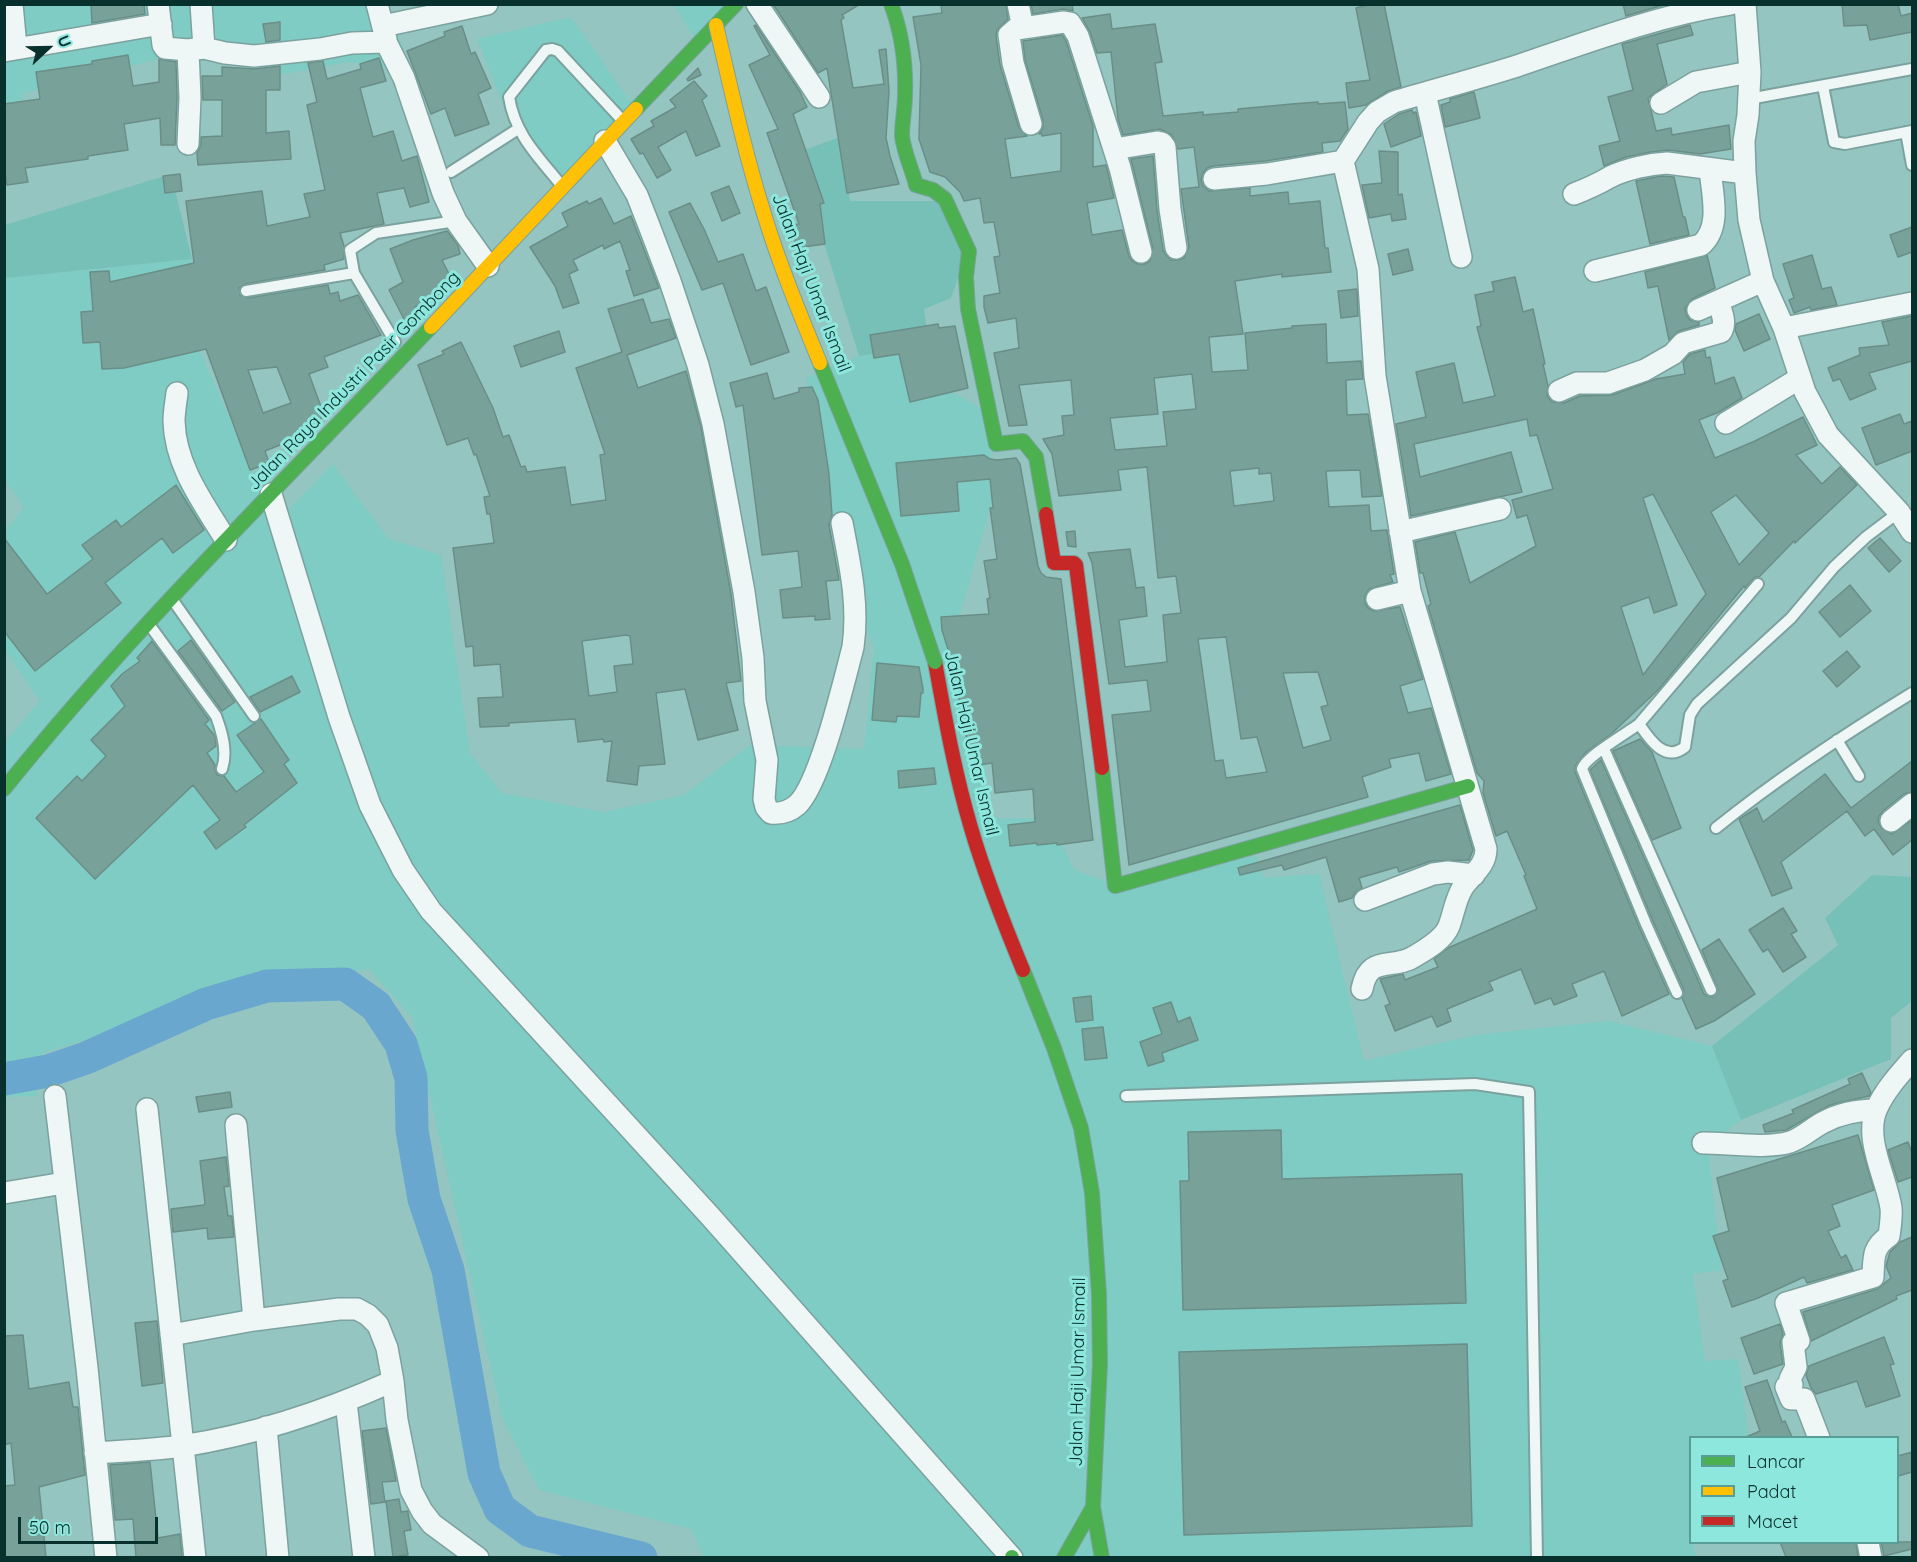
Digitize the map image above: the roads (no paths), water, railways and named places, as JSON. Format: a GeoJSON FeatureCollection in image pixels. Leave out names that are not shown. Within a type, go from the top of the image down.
{"type":"FeatureCollection","features":[{"type":"Feature","properties":{"kind":"main road","name":"Jalan Haji Umar Ismail"},"geometry":{"type":"LineString","coordinates":[[711,4],[752,174],[784,273],[899,557],[922,620],[935,662],[952,754],[971,828],[999,912],[1054,1048],[1081,1128],[1092,1193],[1099,1294],[1100,1364],[1093,1507],[1101,1552]]}},
{"type":"Feature","properties":{"kind":"main road","name":"Jalan Raya Industri Pasir Gombong"},"geometry":{"type":"LineString","coordinates":[[4,789],[70,708],[171,597],[736,4]]}},
{"type":"Feature","properties":{"kind":"main road"},"geometry":{"type":"LineString","coordinates":[[891,4],[900,28],[905,64],[903,141],[916,185],[933,190],[945,200],[969,250],[966,277],[968,309],[996,444],[1023,441],[1036,457],[1054,563],[1074,563],[1076,565],[1115,886],[1468,786]]}},
{"type":"Feature","properties":{"kind":"main road","name":"Jalan Haji Umar Ismail"},"geometry":{"type":"LineString","coordinates":[[1064,1557],[1093,1507]]}},
{"type":"Feature","properties":{"kind":"street"},"geometry":{"type":"LineString","coordinates":[[12,4],[10,49],[160,14],[164,47],[254,56],[352,43],[487,4]]}},
{"type":"Feature","properties":{"kind":"street"},"geometry":{"type":"LineString","coordinates":[[188,144],[190,98],[201,4]]}},
{"type":"Feature","properties":{"kind":"street"},"geometry":{"type":"LineString","coordinates":[[377,4],[385,34],[404,78],[443,193],[456,221],[488,266]]}},
{"type":"Feature","properties":{"kind":"street"},"geometry":{"type":"LineString","coordinates":[[756,4],[819,97]]}},
{"type":"Feature","properties":{"kind":"street"},"geometry":{"type":"LineString","coordinates":[[1018,4],[1023,28]]}},
{"type":"Feature","properties":{"kind":"street"},"geometry":{"type":"LineString","coordinates":[[1362,989],[1364,979],[1374,967],[1410,959],[1441,938],[1449,927],[1460,893],[1483,863],[1486,849],[1410,591],[1375,376],[1368,268],[1343,161],[1368,122],[1377,112],[1394,102],[1515,66],[1652,21],[1691,10],[1731,4]]}},
{"type":"Feature","properties":{"kind":"street"},"geometry":{"type":"LineString","coordinates":[[1745,4],[1750,72],[1743,141],[1745,173],[1749,220],[1763,281],[1784,328],[1805,392],[1828,435],[1899,512],[1912,532]]}},
{"type":"Feature","properties":{"kind":"street"},"geometry":{"type":"LineString","coordinates":[[1031,124],[1013,63],[1009,35],[1011,31],[1023,28],[1070,23],[1074,27],[1114,149],[1141,252]]}},
{"type":"Feature","properties":{"kind":"street"},"geometry":{"type":"LineString","coordinates":[[1661,103],[1696,82],[1750,72]]}},
{"type":"Feature","properties":{"kind":"street"},"geometry":{"type":"LineString","coordinates":[[1425,93],[1461,257]]}},
{"type":"Feature","properties":{"kind":"street"},"geometry":{"type":"LineString","coordinates":[[605,141],[637,195],[648,223],[698,365],[714,424],[744,592],[753,658],[755,701],[767,760],[764,799],[771,813],[787,812],[798,804],[815,773],[853,647],[855,592],[842,523]]}},
{"type":"Feature","properties":{"kind":"street"},"geometry":{"type":"LineString","coordinates":[[1114,149],[1157,141],[1165,147],[1176,248]]}},
{"type":"Feature","properties":{"kind":"street"},"geometry":{"type":"LineString","coordinates":[[1214,179],[1267,174],[1343,161]]}},
{"type":"Feature","properties":{"kind":"street"},"geometry":{"type":"LineString","coordinates":[[1574,194],[1596,186],[1611,177],[1656,164],[1667,163],[1745,173]]}},
{"type":"Feature","properties":{"kind":"street"},"geometry":{"type":"LineString","coordinates":[[1595,271],[1701,245],[1709,238],[1714,225],[1710,169]]}},
{"type":"Feature","properties":{"kind":"street"},"geometry":{"type":"LineString","coordinates":[[1698,310],[1763,281]]}},
{"type":"Feature","properties":{"kind":"street"},"geometry":{"type":"LineString","coordinates":[[1560,391],[1577,383],[1608,383],[1631,373],[1645,370],[1673,354],[1683,343],[1721,332],[1724,318],[1718,301]]}},
{"type":"Feature","properties":{"kind":"street"},"geometry":{"type":"LineString","coordinates":[[1784,328],[1912,303]]}},
{"type":"Feature","properties":{"kind":"street"},"geometry":{"type":"LineString","coordinates":[[1726,423],[1800,378]]}},
{"type":"Feature","properties":{"kind":"street"},"geometry":{"type":"LineString","coordinates":[[177,393],[174,421],[187,477],[226,540]]}},
{"type":"Feature","properties":{"kind":"street"},"geometry":{"type":"LineString","coordinates":[[271,494],[339,717],[370,805],[390,847],[419,894],[431,911],[710,1216],[1012,1557]]}},
{"type":"Feature","properties":{"kind":"street"},"geometry":{"type":"LineString","coordinates":[[1401,532],[1500,508]]}},
{"type":"Feature","properties":{"kind":"street"},"geometry":{"type":"LineString","coordinates":[[1377,599],[1410,591]]}},
{"type":"Feature","properties":{"kind":"street"},"geometry":{"type":"LineString","coordinates":[[1892,821],[1912,804]]}},
{"type":"Feature","properties":{"kind":"street"},"geometry":{"type":"LineString","coordinates":[[1365,900],[1433,873],[1474,875]]}},
{"type":"Feature","properties":{"kind":"street"},"geometry":{"type":"LineString","coordinates":[[1819,1436],[1804,1399],[1791,1398],[1786,1387],[1792,1384],[1790,1379],[1796,1367],[1793,1342],[1799,1341],[1786,1303],[1874,1277],[1874,1255],[1878,1244],[1889,1236],[1891,1210],[1874,1143],[1873,1124],[1876,1110],[1889,1088],[1912,1060]]}},
{"type":"Feature","properties":{"kind":"street"},"geometry":{"type":"LineString","coordinates":[[55,1096],[106,1557]]}},
{"type":"Feature","properties":{"kind":"street"},"geometry":{"type":"LineString","coordinates":[[147,1109],[195,1557]]}},
{"type":"Feature","properties":{"kind":"street"},"geometry":{"type":"LineString","coordinates":[[1703,1143],[1759,1145],[1784,1143],[1797,1139],[1831,1119],[1863,1110],[1876,1110]]}},
{"type":"Feature","properties":{"kind":"street"},"geometry":{"type":"LineString","coordinates":[[236,1125],[254,1320]]}},
{"type":"Feature","properties":{"kind":"street"},"geometry":{"type":"LineString","coordinates":[[4,1193],[64,1183]]}},
{"type":"Feature","properties":{"kind":"street"},"geometry":{"type":"LineString","coordinates":[[171,1335],[254,1320],[339,1309],[357,1309],[369,1315],[378,1326],[387,1348],[397,1420],[411,1490],[432,1524],[478,1557]]}},
{"type":"Feature","properties":{"kind":"street"},"geometry":{"type":"LineString","coordinates":[[95,1453],[182,1446],[266,1427],[346,1402],[393,1381]]}},
{"type":"Feature","properties":{"kind":"street"},"geometry":{"type":"LineString","coordinates":[[346,1402],[364,1557]]}},
{"type":"Feature","properties":{"kind":"street"},"geometry":{"type":"LineString","coordinates":[[266,1427],[278,1557]]}},
{"type":"Feature","properties":{"kind":"lane"},"geometry":{"type":"LineString","coordinates":[[562,187],[518,129],[509,97],[546,50],[558,51],[623,122]]}},
{"type":"Feature","properties":{"kind":"lane"},"geometry":{"type":"LineString","coordinates":[[1749,99],[1912,69]]}},
{"type":"Feature","properties":{"kind":"lane"},"geometry":{"type":"LineString","coordinates":[[1822,86],[1834,142],[1845,144],[1909,132],[1912,165]]}},
{"type":"Feature","properties":{"kind":"lane"},"geometry":{"type":"LineString","coordinates":[[451,172],[518,129]]}},
{"type":"Feature","properties":{"kind":"lane"},"geometry":{"type":"LineString","coordinates":[[395,342],[354,273],[350,250],[376,233],[456,221]]}},
{"type":"Feature","properties":{"kind":"lane"},"geometry":{"type":"LineString","coordinates":[[246,291],[354,273]]}},
{"type":"Feature","properties":{"kind":"lane"},"geometry":{"type":"LineString","coordinates":[[1639,724],[1648,738],[1664,752],[1675,753],[1683,750],[1688,738],[1690,715],[1702,698],[1791,618],[1842,559],[1899,512]]}},
{"type":"Feature","properties":{"kind":"lane"},"geometry":{"type":"LineString","coordinates":[[1677,993],[1582,769],[1584,763],[1639,724],[1758,584]]}},
{"type":"Feature","properties":{"kind":"lane"},"geometry":{"type":"LineString","coordinates":[[171,597],[255,716]]}},
{"type":"Feature","properties":{"kind":"lane"},"geometry":{"type":"LineString","coordinates":[[148,622],[216,717],[222,732],[225,753],[222,769]]}},
{"type":"Feature","properties":{"kind":"lane"},"geometry":{"type":"LineString","coordinates":[[1716,828],[1837,740],[1912,693]]}},
{"type":"Feature","properties":{"kind":"lane"},"geometry":{"type":"LineString","coordinates":[[1837,740],[1859,776]]}},
{"type":"Feature","properties":{"kind":"lane"},"geometry":{"type":"LineString","coordinates":[[1604,749],[1711,990]]}},
{"type":"Feature","properties":{"kind":"lane"},"geometry":{"type":"LineString","coordinates":[[1126,1096],[1475,1084],[1529,1092],[1537,1557]]}},
{"type":"Feature","properties":{"kind":"lane"},"geometry":{"type":"LineString","coordinates":[[1101,1552],[1115,1557]]}},
{"type":"Feature","properties":{"kind":"waterway"},"geometry":{"type":"LineString","coordinates":[[4,1079],[48,1071],[86,1058],[206,1004],[267,986],[345,984],[376,1006],[401,1044],[411,1078],[412,1130],[424,1199],[448,1270],[484,1473],[500,1509],[530,1531],[641,1558]]}}]}
